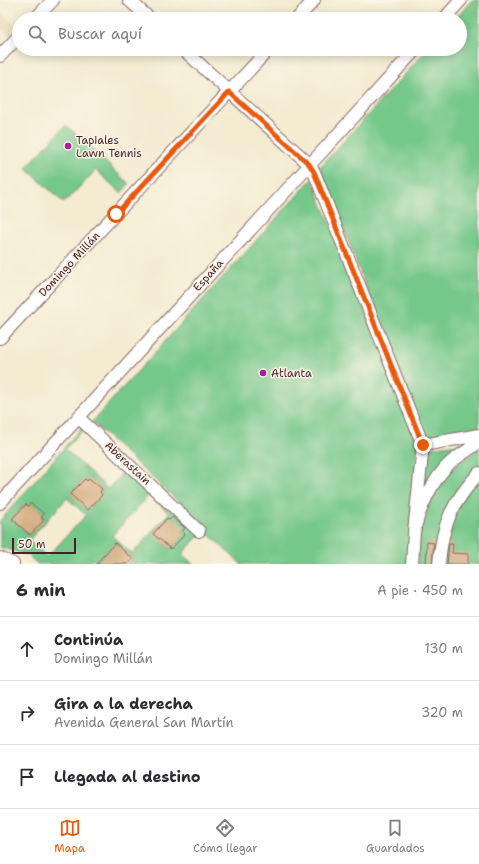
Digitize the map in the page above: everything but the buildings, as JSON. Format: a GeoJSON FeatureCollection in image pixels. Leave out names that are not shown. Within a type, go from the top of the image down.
{"type":"FeatureCollection","features":[{"type":"Feature","properties":{"kind":"street"},"geometry":{"type":"LineString","coordinates":[[41,12],[52,0]]}},
{"type":"Feature","properties":{"kind":"street"},"geometry":{"type":"LineString","coordinates":[[129,0],[142,12]]}},
{"type":"Feature","properties":{"kind":"street"},"geometry":{"type":"LineString","coordinates":[[303,12],[314,0]]}},
{"type":"Feature","properties":{"kind":"street"},"geometry":{"type":"LineString","coordinates":[[450,12],[461,0]]}},
{"type":"Feature","properties":{"kind":"street"},"geometry":{"type":"LineString","coordinates":[[0,56],[12,43]]}},
{"type":"Feature","properties":{"kind":"street"},"geometry":{"type":"LineString","coordinates":[[190,56],[309,164],[314,172],[423,445],[412,564]]}},
{"type":"Feature","properties":{"kind":"street","name":"Domingo Millán"},"geometry":{"type":"LineString","coordinates":[[0,338],[262,56]]}},
{"type":"Feature","properties":{"kind":"street","name":"España"},"geometry":{"type":"LineString","coordinates":[[0,503],[409,56]]}},
{"type":"Feature","properties":{"kind":"street","name":"Aberastain"},"geometry":{"type":"LineString","coordinates":[[78,417],[199,531]]}},
{"type":"Feature","properties":{"kind":"street"},"geometry":{"type":"LineString","coordinates":[[423,445],[479,435]]}},
{"type":"Feature","properties":{"kind":"street"},"geometry":{"type":"LineString","coordinates":[[414,532],[421,509],[438,477],[450,463],[479,442]]}},
{"type":"Feature","properties":{"kind":"street"},"geometry":{"type":"LineString","coordinates":[[439,564],[441,543],[446,522],[454,504],[479,473]]}},
{"type":"Feature","properties":{"kind":"street"},"geometry":{"type":"LineString","coordinates":[[0,558],[13,564]]}},
{"type":"Feature","properties":{"kind":"shaded area"},"geometry":{"type":"Polygon","coordinates":[[[0,11],[12,22],[12,33],[10,36],[0,27],[0,11]]]}},
{"type":"Feature","properties":{"kind":"green space"},"geometry":{"type":"Polygon","coordinates":[[[472,0],[479,0],[479,429],[424,439],[320,167],[422,56],[467,56],[467,12],[461,12],[472,0]]]}},
{"type":"Feature","properties":{"kind":"green space","name":"Tapiales Lawn Tennis"},"geometry":{"type":"Polygon","coordinates":[[[66,125],[129,184],[121,193],[96,170],[64,203],[26,168],[66,125]]]}},
{"type":"Feature","properties":{"kind":"green space","name":"Atlanta"},"geometry":{"type":"Polygon","coordinates":[[[312,179],[418,443],[407,564],[241,564],[204,530],[182,554],[193,564],[128,564],[133,559],[126,553],[122,556],[118,552],[121,548],[115,543],[98,561],[101,564],[97,564],[92,559],[88,564],[37,564],[28,555],[0,547],[0,521],[82,427],[175,512],[182,505],[92,422],[312,179]],[[83,430],[65,449],[108,489],[126,469],[83,430]],[[90,478],[87,481],[85,479],[70,494],[77,500],[80,497],[81,504],[88,510],[102,495],[100,492],[102,489],[98,485],[95,489],[90,485],[93,481],[90,478]],[[149,495],[112,536],[132,554],[169,513],[149,495]],[[67,498],[29,540],[47,557],[86,515],[67,498]],[[31,503],[28,506],[26,504],[12,519],[18,525],[21,522],[26,526],[23,530],[30,535],[43,520],[41,518],[44,514],[40,510],[31,510],[35,506],[31,503]],[[172,517],[169,520],[167,518],[153,533],[159,539],[167,540],[164,544],[171,549],[185,534],[182,532],[185,528],[181,525],[173,524],[176,520],[172,517]]]}},
{"type":"Feature","properties":{"kind":"green space"},"geometry":{"type":"Polygon","coordinates":[[[468,443],[452,454],[422,493],[426,448],[468,443]]]}},
{"type":"Feature","properties":{"kind":"green space"},"geometry":{"type":"Polygon","coordinates":[[[479,448],[479,564],[417,564],[420,529],[431,496],[449,471],[479,448]]]}},
{"type":"Feature","properties":{"kind":"place","name":"Tapiales Lawn Tennis"},"geometry":{"type":"Point","coordinates":[68,146]}},
{"type":"Feature","properties":{"kind":"place","name":"Atlanta"},"geometry":{"type":"Point","coordinates":[263,373]}},
{"type":"Feature","properties":{"kind":"route"},"geometry":{"type":"LineString","coordinates":[[116,214],[229,92],[309,164],[314,172],[423,445]]}}]}
